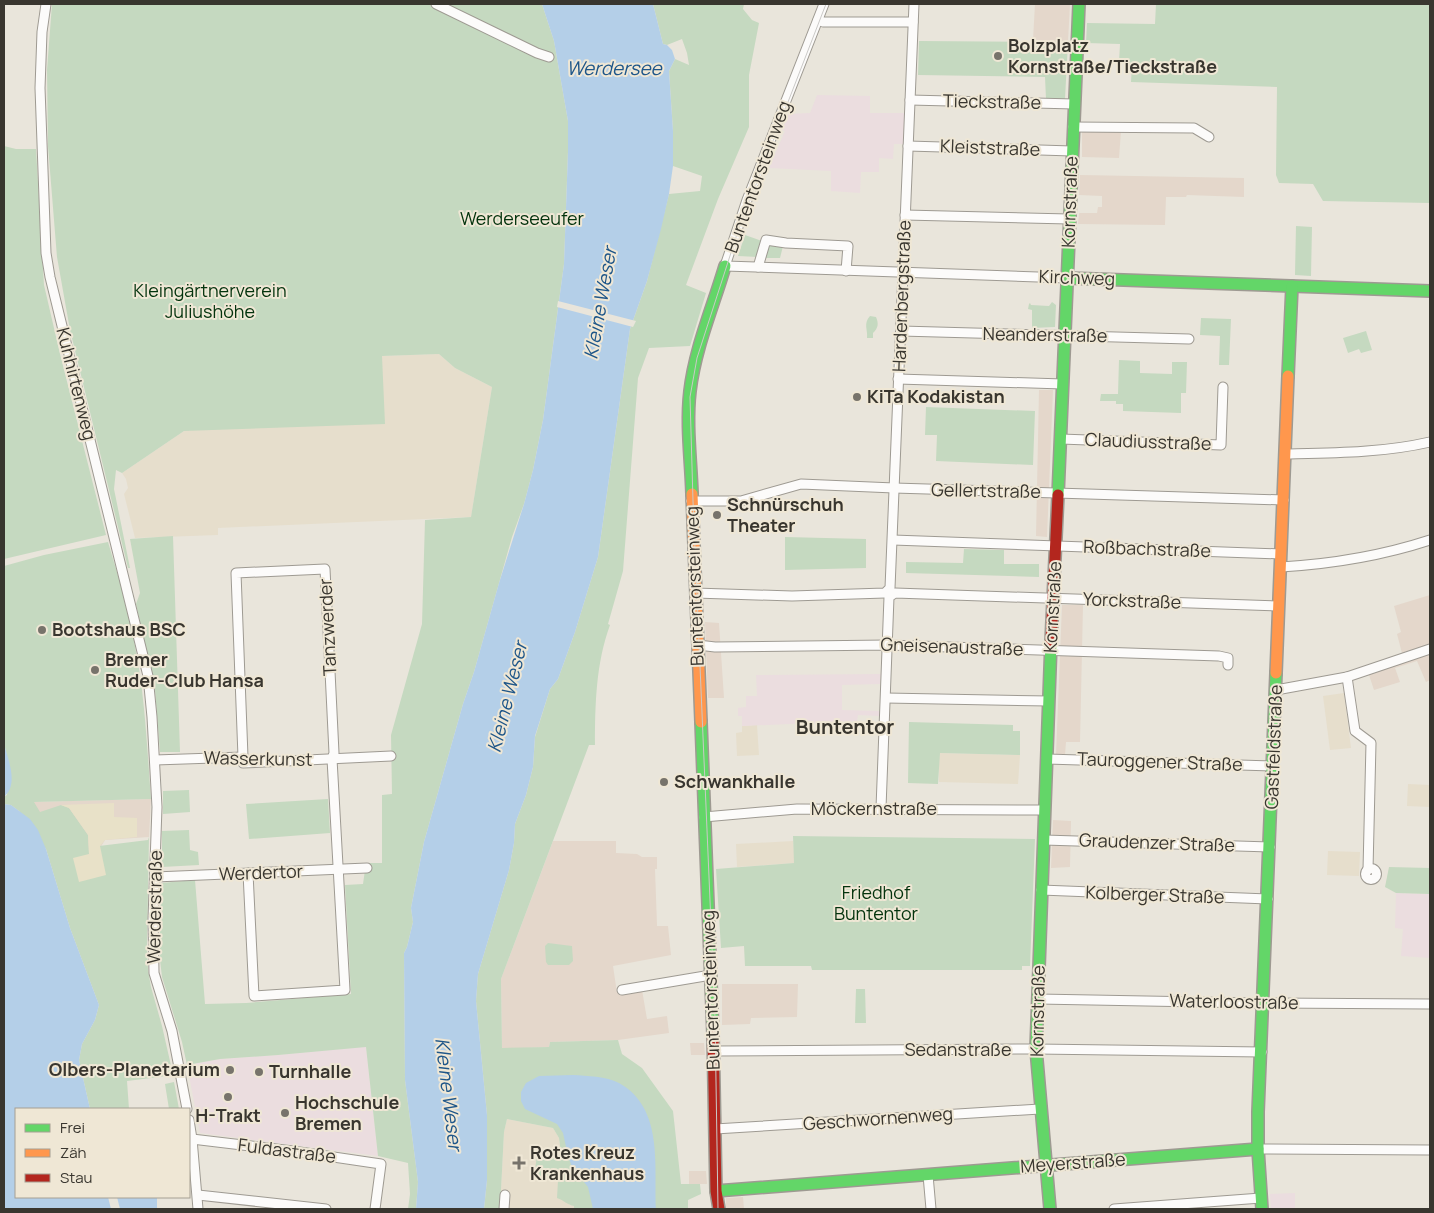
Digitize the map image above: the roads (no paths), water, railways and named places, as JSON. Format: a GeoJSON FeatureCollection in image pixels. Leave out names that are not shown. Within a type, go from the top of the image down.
{"type":"FeatureCollection","features":[{"type":"Feature","properties":{"kind":"street","name":"Kuhhirtenweg"},"geometry":{"type":"LineString","coordinates":[[46,4],[42,32],[40,88],[46,253],[50,277],[148,676],[155,760]]}},
{"type":"Feature","properties":{"kind":"street"},"geometry":{"type":"LineString","coordinates":[[436,4],[549,57]]}},
{"type":"Feature","properties":{"kind":"street","name":"Buntentorsteinweg"},"geometry":{"type":"LineString","coordinates":[[719,1209],[716,1191],[714,1051],[691,501],[690,384],[698,350],[747,200],[824,4]]}},
{"type":"Feature","properties":{"kind":"street","name":"Hardenbergstraße"},"geometry":{"type":"LineString","coordinates":[[881,808],[889,598],[892,590],[898,378],[914,4]]}},
{"type":"Feature","properties":{"kind":"street","name":"Kornstraße"},"geometry":{"type":"LineString","coordinates":[[1050,1209],[1036,1049],[1041,890],[1079,4]]}},
{"type":"Feature","properties":{"kind":"street"},"geometry":{"type":"LineString","coordinates":[[818,20],[824,22],[913,22]]}},
{"type":"Feature","properties":{"kind":"street","name":"Tieckstraße"},"geometry":{"type":"LineString","coordinates":[[910,100],[1074,104]]}},
{"type":"Feature","properties":{"kind":"street"},"geometry":{"type":"LineString","coordinates":[[1073,127],[1194,128],[1209,137]]}},
{"type":"Feature","properties":{"kind":"street","name":"Kleiststraße"},"geometry":{"type":"LineString","coordinates":[[908,146],[1072,151]]}},
{"type":"Feature","properties":{"kind":"street"},"geometry":{"type":"LineString","coordinates":[[905,215],[1069,220]]}},
{"type":"Feature","properties":{"kind":"street"},"geometry":{"type":"LineString","coordinates":[[758,267],[766,240],[786,244],[848,246],[846,271]]}},
{"type":"Feature","properties":{"kind":"street","name":"Kirchweg"},"geometry":{"type":"LineString","coordinates":[[725,266],[1430,291]]}},
{"type":"Feature","properties":{"kind":"street","name":"Gastfeldstraße"},"geometry":{"type":"LineString","coordinates":[[1261,1204],[1258,1149],[1292,286]]}},
{"type":"Feature","properties":{"kind":"street","name":"Neanderstraße"},"geometry":{"type":"LineString","coordinates":[[901,331],[1189,339]]}},
{"type":"Feature","properties":{"kind":"street"},"geometry":{"type":"LineString","coordinates":[[898,378],[1063,384]]}},
{"type":"Feature","properties":{"kind":"street","name":"Claudiusstraße"},"geometry":{"type":"LineString","coordinates":[[1061,439],[1221,446],[1223,387]]}},
{"type":"Feature","properties":{"kind":"street"},"geometry":{"type":"LineString","coordinates":[[1285,454],[1376,451],[1430,442]]}},
{"type":"Feature","properties":{"kind":"street","name":"Gellertstraße"},"geometry":{"type":"LineString","coordinates":[[691,501],[741,501],[801,484],[1284,500]]}},
{"type":"Feature","properties":{"kind":"street","name":"Roßbachstraße"},"geometry":{"type":"LineString","coordinates":[[893,540],[1282,554]]}},
{"type":"Feature","properties":{"kind":"street"},"geometry":{"type":"LineString","coordinates":[[1280,567],[1361,559],[1430,540]]}},
{"type":"Feature","properties":{"kind":"street","name":"Tanzwerder"},"geometry":{"type":"LineString","coordinates":[[243,757],[236,573],[325,569],[334,753],[332,759],[345,990],[254,996],[248,873]]}},
{"type":"Feature","properties":{"kind":"street","name":"Yorckstraße"},"geometry":{"type":"LineString","coordinates":[[695,593],[792,596],[885,593],[892,590],[1279,606]]}},
{"type":"Feature","properties":{"kind":"street","name":"Gneisenaustraße"},"geometry":{"type":"LineString","coordinates":[[698,645],[715,647],[887,645],[1219,656],[1228,658],[1228,665]]}},
{"type":"Feature","properties":{"kind":"street"},"geometry":{"type":"LineString","coordinates":[[1276,690],[1347,677],[1430,649]]}},
{"type":"Feature","properties":{"kind":"street"},"geometry":{"type":"LineString","coordinates":[[1347,677],[1355,731],[1371,743],[1368,870]]}},
{"type":"Feature","properties":{"kind":"street"},"geometry":{"type":"LineString","coordinates":[[886,698],[1049,701]]}},
{"type":"Feature","properties":{"kind":"street","name":"Wasserkunst"},"geometry":{"type":"LineString","coordinates":[[155,760],[243,757],[243,763],[391,756]]}},
{"type":"Feature","properties":{"kind":"street","name":"Tauroggener Straße"},"geometry":{"type":"LineString","coordinates":[[1048,759],[1273,766]]}},
{"type":"Feature","properties":{"kind":"street","name":"Werderstraße"},"geometry":{"type":"LineString","coordinates":[[155,760],[154,973],[172,1032],[187,1108]]}},
{"type":"Feature","properties":{"kind":"street","name":"Möckernstraße"},"geometry":{"type":"LineString","coordinates":[[704,818],[797,808],[1045,810]]}},
{"type":"Feature","properties":{"kind":"street","name":"Graudenzer Straße"},"geometry":{"type":"LineString","coordinates":[[1044,840],[1270,847]]}},
{"type":"Feature","properties":{"kind":"street","name":"Werdertor"},"geometry":{"type":"LineString","coordinates":[[155,877],[367,868]]}},
{"type":"Feature","properties":{"kind":"street","name":"Kolberger Straße"},"geometry":{"type":"LineString","coordinates":[[1041,890],[1268,898]]}},
{"type":"Feature","properties":{"kind":"street"},"geometry":{"type":"LineString","coordinates":[[622,990],[711,975]]}},
{"type":"Feature","properties":{"kind":"street","name":"Waterloostraße"},"geometry":{"type":"LineString","coordinates":[[1038,999],[1430,1004]]}},
{"type":"Feature","properties":{"kind":"street","name":"Sedanstraße"},"geometry":{"type":"LineString","coordinates":[[714,1051],[1036,1049],[1262,1052]]}},
{"type":"Feature","properties":{"kind":"street","name":"Geschwornenweg"},"geometry":{"type":"LineString","coordinates":[[715,1129],[1040,1109]]}},
{"type":"Feature","properties":{"kind":"street"},"geometry":{"type":"LineString","coordinates":[[190,1126],[198,1209]]}},
{"type":"Feature","properties":{"kind":"street","name":"Fuldastraße"},"geometry":{"type":"LineString","coordinates":[[192,1139],[381,1164],[375,1209]]}},
{"type":"Feature","properties":{"kind":"street","name":"Meyerstraße"},"geometry":{"type":"LineString","coordinates":[[716,1191],[1258,1149],[1430,1150]]}},
{"type":"Feature","properties":{"kind":"street"},"geometry":{"type":"LineString","coordinates":[[928,1175],[931,1209]]}},
{"type":"Feature","properties":{"kind":"street","name":"Buntentorsteinweg"},"geometry":{"type":"LineString","coordinates":[[712,1209],[716,1191]]}},
{"type":"Feature","properties":{"kind":"street"},"geometry":{"type":"LineString","coordinates":[[198,1195],[326,1209]]}},
{"type":"Feature","properties":{"kind":"street"},"geometry":{"type":"LineString","coordinates":[[504,1209],[505,1195]]}},
{"type":"Feature","properties":{"kind":"street"},"geometry":{"type":"LineString","coordinates":[[1114,1209],[1261,1204]]}},
{"type":"Feature","properties":{"kind":"water"},"geometry":{"type":"Polygon","coordinates":[[[542,4],[653,4],[663,44],[672,50],[675,59],[669,71],[673,166],[661,229],[647,281],[630,329],[598,557],[575,632],[558,679],[550,689],[535,736],[533,767],[526,795],[515,824],[509,870],[478,974],[476,1001],[487,1115],[487,1180],[484,1209],[416,1209],[418,1182],[405,1080],[404,953],[413,922],[411,908],[424,842],[533,470],[543,420],[564,264],[568,121],[554,41],[542,4]]]}},
{"type":"Feature","properties":{"kind":"water"},"geometry":{"type":"Polygon","coordinates":[[[4,744],[12,779],[11,786],[4,797],[4,744]]]}},
{"type":"Feature","properties":{"kind":"water"},"geometry":{"type":"Polygon","coordinates":[[[4,804],[11,805],[30,819],[38,830],[46,849],[70,928],[99,1005],[95,1020],[82,1044],[79,1060],[90,1108],[15,1108],[15,1198],[108,1198],[111,1209],[4,1209],[4,804]]]}},
{"type":"Feature","properties":{"kind":"water"},"geometry":{"type":"Polygon","coordinates":[[[573,1075],[602,1078],[619,1083],[633,1094],[643,1107],[654,1139],[656,1209],[593,1209],[588,1187],[572,1167],[563,1133],[557,1124],[525,1109],[521,1101],[521,1092],[526,1083],[539,1076],[573,1075]]]}},
{"type":"Feature","properties":{"kind":"water"},"geometry":{"type":"Polygon","coordinates":[[[117,1198],[157,1198],[157,1209],[120,1209],[117,1198]]]}},
{"type":"Feature","properties":{"kind":"tram line"},"geometry":{"type":"LineString","coordinates":[[718,1209],[715,1018],[690,397],[697,358],[738,231],[826,4]]}},
{"type":"Feature","properties":{"kind":"place","name":"Bolzplatz Kornstraße/Tieckstraße"},"geometry":{"type":"Point","coordinates":[998,56]}},
{"type":"Feature","properties":{"kind":"place","name":"KiTa Kodakistan"},"geometry":{"type":"Point","coordinates":[857,397]}},
{"type":"Feature","properties":{"kind":"place","name":"Schnürschuh Theater"},"geometry":{"type":"Point","coordinates":[717,515]}},
{"type":"Feature","properties":{"kind":"place","name":"Bootshaus BSC"},"geometry":{"type":"Point","coordinates":[42,630]}},
{"type":"Feature","properties":{"kind":"place","name":"Bremer Ruder-Club Hansa"},"geometry":{"type":"Point","coordinates":[95,670]}},
{"type":"Feature","properties":{"kind":"place","name":"Schwankhalle"},"geometry":{"type":"Point","coordinates":[664,782]}},
{"type":"Feature","properties":{"kind":"place","name":"Olbers-Planetarium"},"geometry":{"type":"Point","coordinates":[230,1070]}},
{"type":"Feature","properties":{"kind":"place","name":"Turnhalle"},"geometry":{"type":"Point","coordinates":[259,1072]}},
{"type":"Feature","properties":{"kind":"place","name":"H-Trakt"},"geometry":{"type":"Point","coordinates":[228,1097]}},
{"type":"Feature","properties":{"kind":"place","name":"Hochschule Bremen"},"geometry":{"type":"Point","coordinates":[285,1113]}},
{"type":"Feature","properties":{"kind":"place","name":"Rotes Kreuz Krankenhaus"},"geometry":{"type":"Point","coordinates":[519,1163]}},
{"type":"Feature","properties":{"kind":"district","name":"Buntentor"},"geometry":{"type":"Point","coordinates":[845,727]}},
{"type":"Feature","properties":{"kind":"water label","name":"Werdersee"},"geometry":{"type":"Point","coordinates":[614,68]}},
{"type":"Feature","properties":{"kind":"water label","name":"Kleine Weser"},"geometry":{"type":"Point","coordinates":[600,303]}},
{"type":"Feature","properties":{"kind":"water label","name":"Kleine Weser"},"geometry":{"type":"Point","coordinates":[507,697]}},
{"type":"Feature","properties":{"kind":"water label","name":"Kleine Weser"},"geometry":{"type":"Point","coordinates":[449,1094]}},
{"type":"Feature","properties":{"kind":"park label","name":"Werderseeufer"},"geometry":{"type":"Point","coordinates":[522,219]}},
{"type":"Feature","properties":{"kind":"park label","name":"Kleingärtnerverein Juliushöhe"},"geometry":{"type":"Point","coordinates":[210,301]}},
{"type":"Feature","properties":{"kind":"park label","name":"Friedhof Buntentor"},"geometry":{"type":"Point","coordinates":[876,903]}}]}
